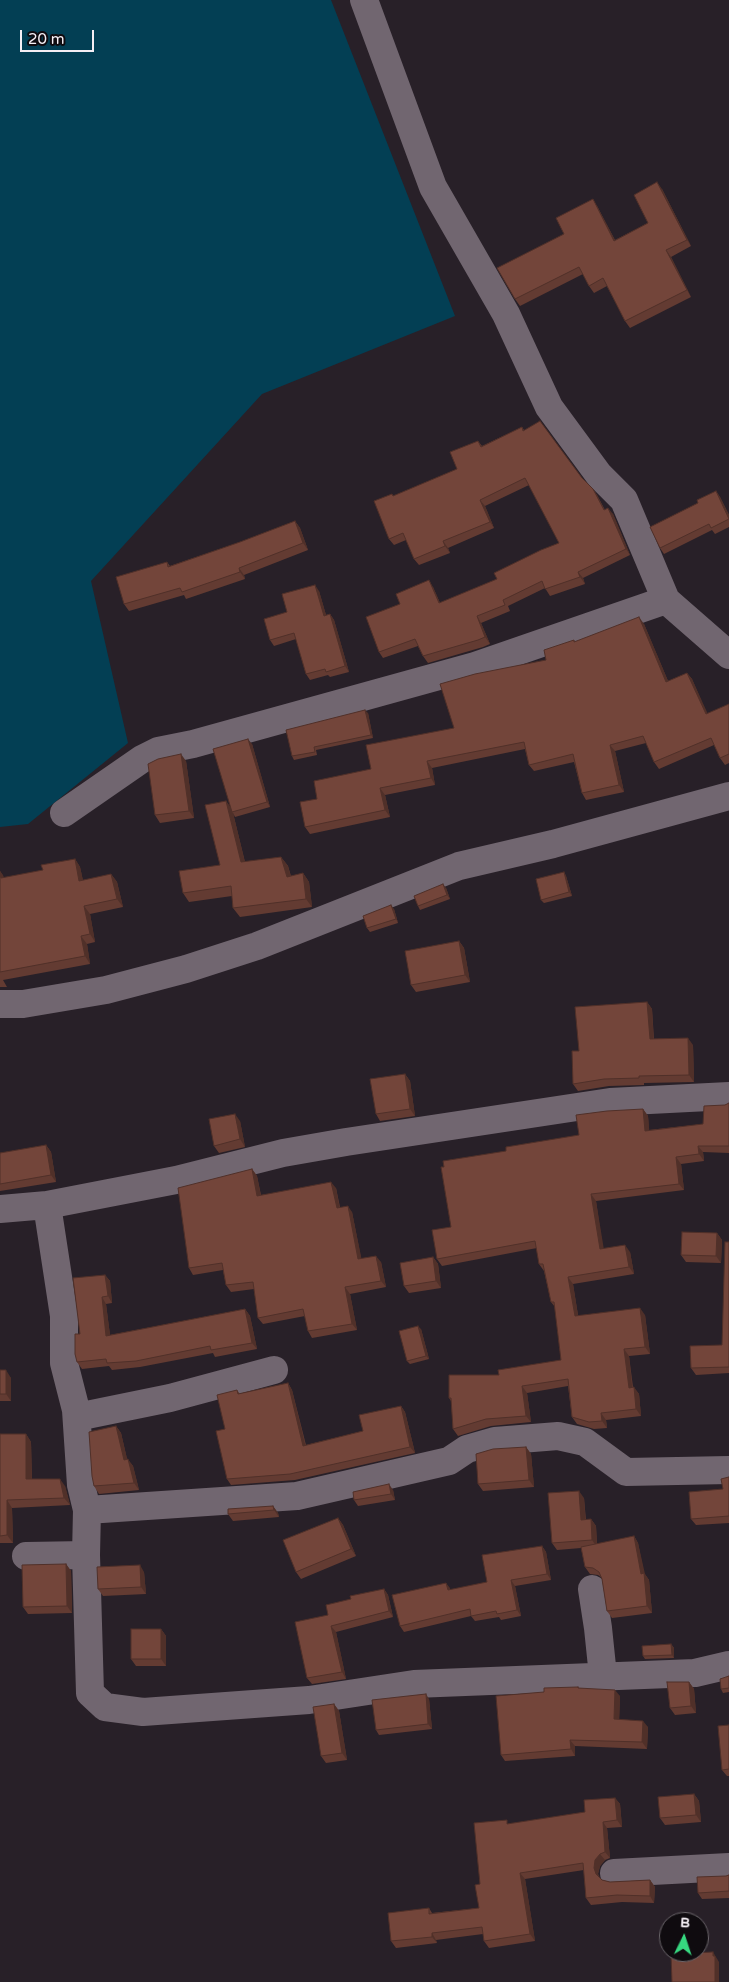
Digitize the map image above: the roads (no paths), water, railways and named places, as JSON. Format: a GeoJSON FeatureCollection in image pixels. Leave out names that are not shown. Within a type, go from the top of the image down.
{"type":"FeatureCollection","features":[{"type":"Feature","properties":{"kind":"street"},"geometry":{"type":"LineString","coordinates":[[364,0],[433,187],[506,314],[549,407],[599,475],[624,500],[666,600],[729,655]]}},
{"type":"Feature","properties":{"kind":"street"},"geometry":{"type":"LineString","coordinates":[[64,813],[142,759],[158,751],[193,744],[476,666],[666,600]]}},
{"type":"Feature","properties":{"kind":"street"},"geometry":{"type":"LineString","coordinates":[[0,1004],[23,1004],[106,990],[186,969],[257,946],[459,866],[553,844],[729,796]]}},
{"type":"Feature","properties":{"kind":"street"},"geometry":{"type":"LineString","coordinates":[[0,1209],[47,1205],[176,1180],[283,1153],[346,1142],[610,1102],[729,1096]]}},
{"type":"Feature","properties":{"kind":"street"},"geometry":{"type":"LineString","coordinates":[[47,1205],[64,1316],[64,1363],[77,1417],[81,1485],[87,1510],[86,1555],[90,1693],[106,1707],[143,1712],[309,1700],[414,1684],[694,1673],[729,1665]]}},
{"type":"Feature","properties":{"kind":"street"},"geometry":{"type":"LineString","coordinates":[[77,1417],[170,1398],[274,1370]]}},
{"type":"Feature","properties":{"kind":"street"},"geometry":{"type":"LineString","coordinates":[[87,1510],[297,1496],[449,1460],[467,1449],[496,1441],[558,1436],[585,1442],[626,1472],[729,1470]]}},
{"type":"Feature","properties":{"kind":"street"},"geometry":{"type":"LineString","coordinates":[[26,1556],[86,1555]]}},
{"type":"Feature","properties":{"kind":"street"},"geometry":{"type":"LineString","coordinates":[[592,1588],[603,1676]]}},
{"type":"Feature","properties":{"kind":"street"},"geometry":{"type":"LineString","coordinates":[[614,1873],[729,1867]]}},
{"type":"Feature","properties":{"kind":"water"},"geometry":{"type":"Polygon","coordinates":[[[0,0],[331,0],[455,316],[262,394],[91,581],[128,743],[28,824],[0,827],[0,0]]]}}]}
